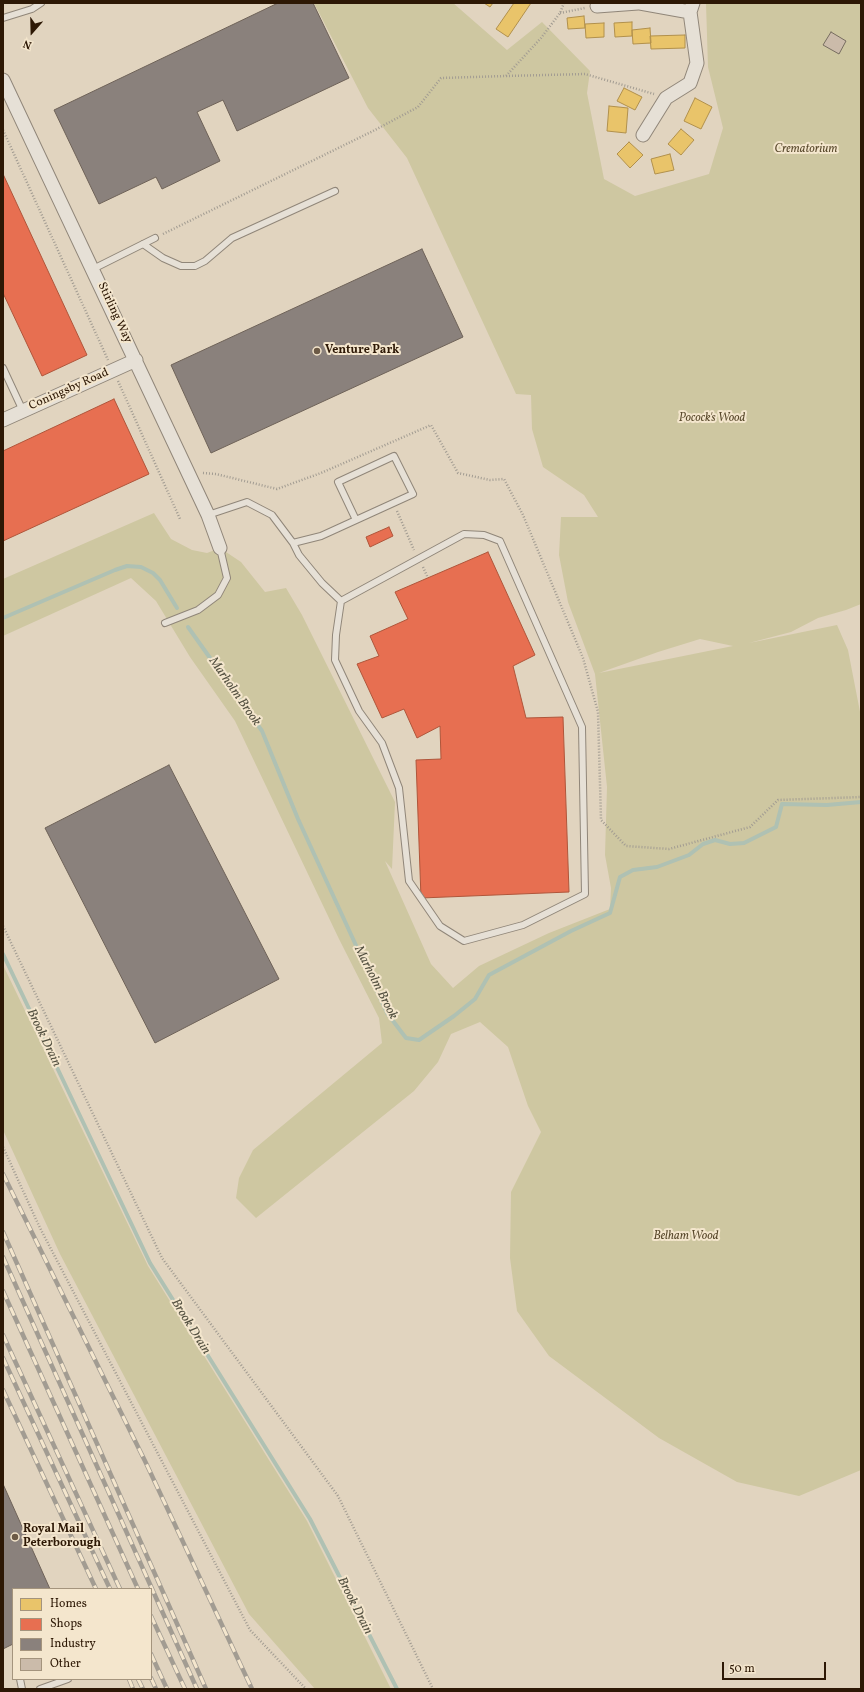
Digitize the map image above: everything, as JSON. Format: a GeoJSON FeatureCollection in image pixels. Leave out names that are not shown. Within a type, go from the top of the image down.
{"type":"FeatureCollection","features":[{"type":"Feature","properties":{"kind":"street"},"geometry":{"type":"LineString","coordinates":[[597,6],[639,3],[692,7],[698,63],[690,83],[666,98],[643,134]]}},
{"type":"Feature","properties":{"kind":"street","name":"Stirling Way"},"geometry":{"type":"LineString","coordinates":[[3,80],[208,515],[220,548]]}},
{"type":"Feature","properties":{"kind":"street","name":"Coningsby Road"},"geometry":{"type":"LineString","coordinates":[[3,420],[136,360]]}},
{"type":"Feature","properties":{"kind":"lane"},"geometry":{"type":"LineString","coordinates":[[3,18],[32,8],[41,3]]}},
{"type":"Feature","properties":{"kind":"lane"},"geometry":{"type":"LineString","coordinates":[[143,244],[163,258],[181,266],[194,266],[205,261],[232,238],[335,191]]}},
{"type":"Feature","properties":{"kind":"lane"},"geometry":{"type":"LineString","coordinates":[[93,269],[155,238]]}},
{"type":"Feature","properties":{"kind":"lane"},"geometry":{"type":"LineString","coordinates":[[3,368],[24,411]]}},
{"type":"Feature","properties":{"kind":"lane"},"geometry":{"type":"LineString","coordinates":[[293,543],[321,536],[413,494],[394,456],[338,482],[356,520]]}},
{"type":"Feature","properties":{"kind":"lane"},"geometry":{"type":"LineString","coordinates":[[208,515],[248,502],[272,515],[293,543],[299,555],[341,601]]}},
{"type":"Feature","properties":{"kind":"lane"},"geometry":{"type":"LineString","coordinates":[[464,534],[484,535],[500,541],[557,667],[582,728],[585,894],[523,924],[464,941],[440,926],[409,881],[399,788],[382,742],[359,712],[335,660],[336,635],[341,601],[464,534]]}},
{"type":"Feature","properties":{"kind":"lane"},"geometry":{"type":"LineString","coordinates":[[165,623],[198,610],[218,595],[227,578],[220,548]]}},
{"type":"Feature","properties":{"kind":"lane"},"geometry":{"type":"LineString","coordinates":[[40,1689],[66,1680]]}},
{"type":"Feature","properties":{"kind":"lane"},"geometry":{"type":"LineString","coordinates":[[61,1682],[64,1689]]}},
{"type":"Feature","properties":{"kind":"path"},"geometry":{"type":"LineString","coordinates":[[506,76],[541,38],[560,13],[562,4]]}},
{"type":"Feature","properties":{"kind":"path"},"geometry":{"type":"LineString","coordinates":[[560,13],[597,6]]}},
{"type":"Feature","properties":{"kind":"path"},"geometry":{"type":"LineString","coordinates":[[155,238],[375,130],[418,107],[441,78],[585,74],[666,98]]}},
{"type":"Feature","properties":{"kind":"path"},"geometry":{"type":"LineString","coordinates":[[3,130],[100,342]]}},
{"type":"Feature","properties":{"kind":"path"},"geometry":{"type":"LineString","coordinates":[[119,385],[180,519]]}},
{"type":"Feature","properties":{"kind":"path"},"geometry":{"type":"LineString","coordinates":[[394,503],[428,578]]}},
{"type":"Feature","properties":{"kind":"path"},"geometry":{"type":"LineString","coordinates":[[3,926],[162,1258],[338,1496],[433,1689]]}},
{"type":"Feature","properties":{"kind":"path"},"geometry":{"type":"LineString","coordinates":[[3,1147],[40,1228],[250,1630],[306,1689]]}},
{"type":"Feature","properties":{"kind":"green space"},"geometry":{"type":"Polygon","coordinates":[[[314,3],[453,3],[507,50],[542,22],[590,71],[587,93],[604,179],[635,196],[709,174],[723,128],[708,67],[706,3],[861,3],[861,604],[818,618],[791,632],[749,643],[837,625],[848,650],[861,717],[861,1470],[799,1496],[737,1482],[659,1438],[549,1356],[517,1311],[510,1258],[511,1192],[541,1132],[528,1106],[508,1047],[480,1022],[451,1034],[438,1062],[414,1091],[256,1218],[236,1198],[239,1178],[253,1150],[382,1043],[379,1018],[339,939],[235,721],[190,657],[156,601],[131,578],[3,636],[3,579],[154,513],[171,539],[192,550],[207,553],[220,548],[241,562],[265,592],[286,588],[302,615],[395,802],[392,869],[385,861],[431,964],[453,988],[479,966],[549,933],[610,909],[611,888],[605,855],[607,787],[595,674],[568,602],[559,555],[561,517],[598,517],[584,495],[543,467],[532,429],[531,395],[516,394],[407,158],[368,108],[314,3]],[[700,639],[599,673],[733,646],[700,639]]]}},
{"type":"Feature","properties":{"kind":"green space"},"geometry":{"type":"Polygon","coordinates":[[[3,965],[148,1266],[307,1521],[391,1689],[315,1689],[249,1614],[60,1254],[3,1130],[3,965]]]}},
{"type":"Feature","properties":{"kind":"building: Homes"},"geometry":{"type":"Polygon","coordinates":[[[484,3],[493,3],[490,7],[484,3]]]}},
{"type":"Feature","properties":{"kind":"building: Homes"},"geometry":{"type":"Polygon","coordinates":[[[514,3],[531,3],[508,37],[496,29],[514,3]]]}},
{"type":"Feature","properties":{"kind":"building: Homes"},"geometry":{"type":"Polygon","coordinates":[[[584,16],[585,28],[568,29],[567,18],[584,16]]]}},
{"type":"Feature","properties":{"kind":"building: Homes"},"geometry":{"type":"Polygon","coordinates":[[[632,22],[632,36],[615,37],[614,23],[632,22]]]}},
{"type":"Feature","properties":{"kind":"building: Homes"},"geometry":{"type":"Polygon","coordinates":[[[604,23],[604,37],[586,38],[585,24],[604,23]]]}},
{"type":"Feature","properties":{"kind":"building: Homes"},"geometry":{"type":"Polygon","coordinates":[[[650,28],[651,43],[633,44],[632,30],[650,28]]]}},
{"type":"Feature","properties":{"kind":"building: Homes"},"geometry":{"type":"Polygon","coordinates":[[[685,35],[685,48],[651,49],[650,36],[685,35]]]}},
{"type":"Feature","properties":{"kind":"building: Homes"},"geometry":{"type":"Polygon","coordinates":[[[624,88],[642,97],[635,110],[617,101],[624,88]]]}},
{"type":"Feature","properties":{"kind":"building: Homes"},"geometry":{"type":"Polygon","coordinates":[[[695,98],[712,107],[701,129],[684,121],[695,98]]]}},
{"type":"Feature","properties":{"kind":"building: Homes"},"geometry":{"type":"Polygon","coordinates":[[[609,106],[628,108],[626,133],[607,131],[609,106]]]}},
{"type":"Feature","properties":{"kind":"building: Homes"},"geometry":{"type":"Polygon","coordinates":[[[681,129],[694,140],[681,155],[668,144],[681,129]]]}},
{"type":"Feature","properties":{"kind":"building: Homes"},"geometry":{"type":"Polygon","coordinates":[[[629,142],[643,155],[630,168],[617,154],[629,142]]]}},
{"type":"Feature","properties":{"kind":"building: Homes"},"geometry":{"type":"Polygon","coordinates":[[[670,154],[674,170],[655,174],[651,159],[670,154]]]}},
{"type":"Feature","properties":{"kind":"building: Shops"},"geometry":{"type":"Polygon","coordinates":[[[3,174],[87,355],[42,376],[3,293],[3,174]]]}},
{"type":"Feature","properties":{"kind":"building: Shops"},"geometry":{"type":"Polygon","coordinates":[[[114,399],[149,474],[3,541],[3,451],[114,399]]]}},
{"type":"Feature","properties":{"kind":"building: Shops"},"geometry":{"type":"Polygon","coordinates":[[[389,527],[393,536],[370,547],[366,537],[389,527]]]}},
{"type":"Feature","properties":{"kind":"building: Shops"},"geometry":{"type":"Polygon","coordinates":[[[488,552],[535,655],[513,666],[526,718],[563,717],[569,892],[421,898],[416,760],[441,759],[440,726],[417,738],[404,709],[382,718],[357,664],[379,656],[370,636],[408,619],[395,592],[488,552]]]}},
{"type":"Feature","properties":{"kind":"building: Industry"},"geometry":{"type":"Polygon","coordinates":[[[278,3],[313,3],[349,78],[237,131],[223,100],[197,112],[220,161],[162,189],[156,177],[99,204],[54,110],[278,3]]]}},
{"type":"Feature","properties":{"kind":"building: Industry","name":"Venture Park"},"geometry":{"type":"Polygon","coordinates":[[[422,249],[463,337],[211,453],[171,365],[422,249]]]}},
{"type":"Feature","properties":{"kind":"building: Industry"},"geometry":{"type":"Polygon","coordinates":[[[169,765],[279,979],[155,1043],[45,828],[169,765]]]}},
{"type":"Feature","properties":{"kind":"building: Industry","name":"Royal Mail Peterborough"},"geometry":{"type":"Polygon","coordinates":[[[3,1484],[50,1588],[12,1588],[12,1644],[3,1649],[3,1484]]]}},
{"type":"Feature","properties":{"kind":"building: Other"},"geometry":{"type":"Polygon","coordinates":[[[831,32],[846,41],[839,54],[823,45],[831,32]]]}},
{"type":"Feature","properties":{"kind":"waterway","name":"Marholm Brook"},"geometry":{"type":"LineString","coordinates":[[3,618],[127,566],[141,567],[153,573],[160,580],[177,608]]}},
{"type":"Feature","properties":{"kind":"waterway","name":"Marholm Brook"},"geometry":{"type":"LineString","coordinates":[[188,627],[262,731],[298,819],[387,1013],[406,1038],[419,1040],[454,1016],[475,999],[489,975],[571,931],[610,913],[620,877],[633,870],[657,867],[689,855],[703,844],[715,840],[730,844],[744,843],[776,827],[782,804],[827,805],[861,802]]}},
{"type":"Feature","properties":{"kind":"waterway","name":"Brook Drain"},"geometry":{"type":"LineString","coordinates":[[3,954],[150,1263],[310,1519],[397,1689]]}},
{"type":"Feature","properties":{"kind":"railway"},"geometry":{"type":"LineString","coordinates":[[3,1174],[145,1461],[252,1689]]}},
{"type":"Feature","properties":{"kind":"railway"},"geometry":{"type":"LineString","coordinates":[[3,1232],[206,1689]]}},
{"type":"Feature","properties":{"kind":"railway"},"geometry":{"type":"LineString","coordinates":[[3,1257],[152,1588]]}},
{"type":"Feature","properties":{"kind":"railway"},"geometry":{"type":"LineString","coordinates":[[3,1291],[138,1588]]}},
{"type":"Feature","properties":{"kind":"railway"},"geometry":{"type":"LineString","coordinates":[[3,1335],[120,1588]]}},
{"type":"Feature","properties":{"kind":"railway"},"geometry":{"type":"LineString","coordinates":[[3,1358],[110,1588]]}},
{"type":"Feature","properties":{"kind":"railway"},"geometry":{"type":"LineString","coordinates":[[3,1390],[96,1588]]}},
{"type":"Feature","properties":{"kind":"railway"},"geometry":{"type":"LineString","coordinates":[[152,1589],[197,1689]]}},
{"type":"Feature","properties":{"kind":"railway"},"geometry":{"type":"LineString","coordinates":[[152,1618],[185,1689]]}},
{"type":"Feature","properties":{"kind":"railway"},"geometry":{"type":"LineString","coordinates":[[152,1656],[167,1689]]}},
{"type":"Feature","properties":{"kind":"railway"},"geometry":{"type":"LineString","coordinates":[[129,1680],[133,1689]]}},
{"type":"Feature","properties":{"kind":"railway"},"geometry":{"type":"LineString","coordinates":[[138,1680],[143,1689]]}},
{"type":"Feature","properties":{"kind":"railway"},"geometry":{"type":"LineString","coordinates":[[152,1680],[156,1689]]}},
{"type":"Feature","properties":{"kind":"place","name":"Venture Park"},"geometry":{"type":"Point","coordinates":[317,351]}},
{"type":"Feature","properties":{"kind":"place","name":"Royal Mail Peterborough"},"geometry":{"type":"Point","coordinates":[15,1537]}},
{"type":"Feature","properties":{"kind":"park label","name":"Crematorium"},"geometry":{"type":"Point","coordinates":[806,150]}},
{"type":"Feature","properties":{"kind":"park label","name":"Pocock's Wood"},"geometry":{"type":"Point","coordinates":[712,419]}},
{"type":"Feature","properties":{"kind":"park label","name":"Belham Wood"},"geometry":{"type":"Point","coordinates":[686,1237]}}]}
